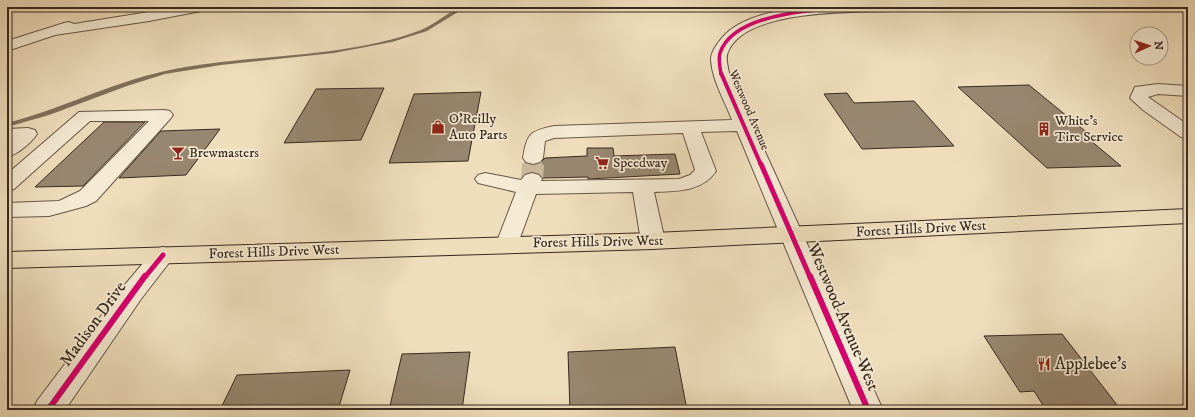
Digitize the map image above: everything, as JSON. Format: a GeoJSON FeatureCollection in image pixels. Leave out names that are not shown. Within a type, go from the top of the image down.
{"type":"FeatureCollection","features":[{"type":"Feature","properties":{"kind":"main road","name":"Forest Hills Drive West"},"geometry":{"type":"LineString","coordinates":[[7,260],[793,236],[1188,216]]}},
{"type":"Feature","properties":{"kind":"street"},"geometry":{"type":"LineString","coordinates":[[7,46],[125,7]]}},
{"type":"Feature","properties":{"kind":"street"},"geometry":{"type":"LineString","coordinates":[[54,30],[149,17],[201,7]]}},
{"type":"Feature","properties":{"kind":"street","name":"Westwood Avenue"},"geometry":{"type":"LineString","coordinates":[[793,236],[721,73],[719,62],[722,48],[731,35],[749,24],[774,16],[802,11],[892,7]]}},
{"type":"Feature","properties":{"kind":"street"},"geometry":{"type":"LineString","coordinates":[[1188,91],[1158,89],[1141,90],[1139,98],[1188,133]]}},
{"type":"Feature","properties":{"kind":"street"},"geometry":{"type":"LineString","coordinates":[[7,185],[84,116],[164,115],[88,196],[81,201],[64,208],[7,210]]}},
{"type":"Feature","properties":{"kind":"street"},"geometry":{"type":"LineString","coordinates":[[533,158],[536,139],[543,134],[554,132],[745,125]]}},
{"type":"Feature","properties":{"kind":"street"},"geometry":{"type":"LineString","coordinates":[[485,179],[530,183],[642,186],[682,185],[697,178],[706,171],[690,127]]}},
{"type":"Feature","properties":{"kind":"street"},"geometry":{"type":"LineString","coordinates":[[7,135],[28,134],[7,151]]}},
{"type":"Feature","properties":{"kind":"street"},"geometry":{"type":"LineString","coordinates":[[508,244],[530,183]]}},
{"type":"Feature","properties":{"kind":"street"},"geometry":{"type":"LineString","coordinates":[[642,186],[653,241]]}},
{"type":"Feature","properties":{"kind":"street","name":"Westwood Avenue West"},"geometry":{"type":"LineString","coordinates":[[793,236],[868,410]]}},
{"type":"Feature","properties":{"kind":"street","name":"Madison Drive"},"geometry":{"type":"LineString","coordinates":[[48,410],[132,293],[163,255]]}},
{"type":"Feature","properties":{"kind":"building","name":"White's Tire Service"},"geometry":{"type":"Polygon","coordinates":[[[1029,85],[1090,135],[1084,135],[1121,166],[1047,168],[958,87],[1029,85]]]}},
{"type":"Feature","properties":{"kind":"building"},"geometry":{"type":"Polygon","coordinates":[[[384,88],[361,140],[284,143],[316,89],[384,88]]]}},
{"type":"Feature","properties":{"kind":"building","name":"O'Reilly Auto Parts"},"geometry":{"type":"Polygon","coordinates":[[[481,92],[468,161],[389,163],[414,94],[481,92]]]}},
{"type":"Feature","properties":{"kind":"building"},"geometry":{"type":"Polygon","coordinates":[[[847,93],[854,103],[914,101],[954,146],[862,149],[824,94],[847,93]]]}},
{"type":"Feature","properties":{"kind":"building"},"geometry":{"type":"Polygon","coordinates":[[[104,122],[145,122],[83,186],[35,187],[104,122]]]}},
{"type":"Feature","properties":{"kind":"building","name":"Brewmasters"},"geometry":{"type":"Polygon","coordinates":[[[220,129],[186,175],[119,178],[161,131],[220,129]]]}},
{"type":"Feature","properties":{"kind":"building"},"geometry":{"type":"Polygon","coordinates":[[[587,148],[613,148],[614,156],[675,154],[680,174],[588,179],[588,177],[543,178],[539,174],[532,172],[525,173],[526,163],[533,165],[540,163],[545,158],[587,156],[587,148]]]}},
{"type":"Feature","properties":{"kind":"building","name":"Applebee's"},"geometry":{"type":"Polygon","coordinates":[[[1062,334],[1121,410],[1046,410],[1034,391],[1020,392],[984,336],[1062,334]]]}},
{"type":"Feature","properties":{"kind":"building"},"geometry":{"type":"Polygon","coordinates":[[[675,347],[687,410],[570,410],[568,352],[675,347]]]}},
{"type":"Feature","properties":{"kind":"building"},"geometry":{"type":"Polygon","coordinates":[[[470,352],[462,410],[389,410],[402,354],[470,352]]]}},
{"type":"Feature","properties":{"kind":"building"},"geometry":{"type":"Polygon","coordinates":[[[350,370],[338,410],[220,410],[237,375],[350,370]]]}},
{"type":"Feature","properties":{"kind":"waterway"},"geometry":{"type":"LineString","coordinates":[[7,125],[47,114],[125,84],[165,73],[221,64],[306,55],[362,47],[390,41],[425,30],[464,7]]}},
{"type":"Feature","properties":{"kind":"tunnel"},"geometry":{"type":"LineString","coordinates":[[533,158],[533,164]]}},
{"type":"Feature","properties":{"kind":"tunnel"},"geometry":{"type":"LineString","coordinates":[[532,179],[533,164]]}},
{"type":"Feature","properties":{"kind":"cycle path"},"geometry":{"type":"LineString","coordinates":[[868,410],[721,73],[719,57],[720,52],[730,37],[747,25],[770,18],[824,10],[892,7]]}},
{"type":"Feature","properties":{"kind":"cycle path"},"geometry":{"type":"LineString","coordinates":[[48,410],[132,293],[163,255]]}},
{"type":"Feature","properties":{"kind":"place","name":"O'Reilly Auto Parts"},"geometry":{"type":"Point","coordinates":[438,127]}},
{"type":"Feature","properties":{"kind":"place","name":"White's Tire Service"},"geometry":{"type":"Point","coordinates":[1044,129]}},
{"type":"Feature","properties":{"kind":"place","name":"Brewmasters"},"geometry":{"type":"Point","coordinates":[178,153]}},
{"type":"Feature","properties":{"kind":"place","name":"Speedway"},"geometry":{"type":"Point","coordinates":[602,163]}},
{"type":"Feature","properties":{"kind":"place","name":"Applebee's"},"geometry":{"type":"Point","coordinates":[1044,364]}}]}
